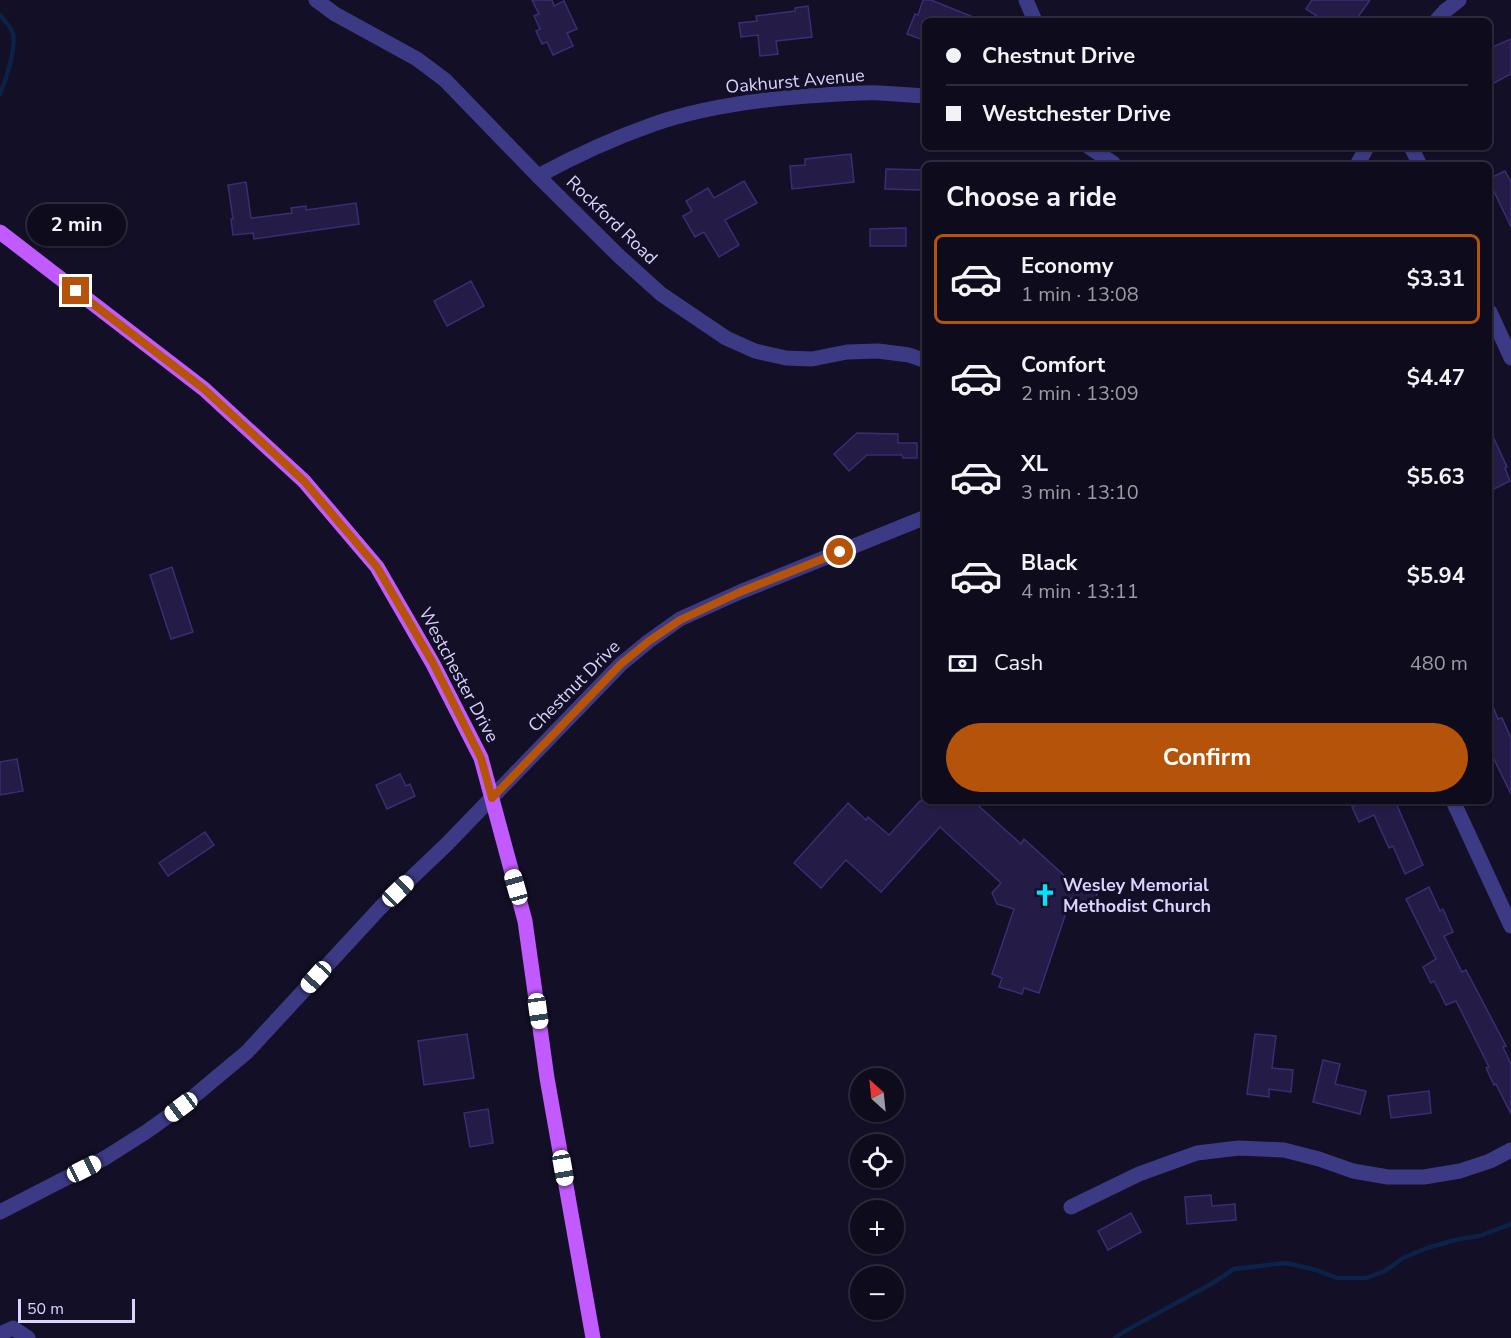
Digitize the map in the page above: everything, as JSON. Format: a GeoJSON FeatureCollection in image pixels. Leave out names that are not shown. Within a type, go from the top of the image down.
{"type":"FeatureCollection","features":[{"type":"Feature","properties":{"kind":"main road","name":"Westchester Drive"},"geometry":{"type":"LineString","coordinates":[[0,232],[204,389],[304,481],[377,567],[433,663],[481,758],[525,921],[547,1078],[593,1338]]}},
{"type":"Feature","properties":{"kind":"street","name":"Rockford Road"},"geometry":{"type":"LineString","coordinates":[[316,0],[334,14],[417,59],[445,80],[620,257],[662,294],[726,338],[755,351],[786,358],[813,359],[847,352],[878,351],[909,355],[922,360]]}},
{"type":"Feature","properties":{"kind":"street"},"geometry":{"type":"LineString","coordinates":[[1026,0],[1034,18]]}},
{"type":"Feature","properties":{"kind":"street"},"geometry":{"type":"LineString","coordinates":[[1439,18],[1459,0]]}},
{"type":"Feature","properties":{"kind":"street","name":"Oakhurst Avenue"},"geometry":{"type":"LineString","coordinates":[[538,176],[580,154],[656,123],[714,109],[774,99],[836,94],[879,93],[922,96]]}},
{"type":"Feature","properties":{"kind":"street"},"geometry":{"type":"LineString","coordinates":[[1093,150],[1110,162]]}},
{"type":"Feature","properties":{"kind":"street"},"geometry":{"type":"LineString","coordinates":[[1492,316],[1511,358]]}},
{"type":"Feature","properties":{"kind":"street","name":"Chestnut Drive"},"geometry":{"type":"LineString","coordinates":[[0,1212],[105,1158],[164,1120],[206,1088],[247,1052],[381,907],[447,844],[621,664],[649,641],[680,620],[740,592],[922,519]]}},
{"type":"Feature","properties":{"kind":"street"},"geometry":{"type":"LineString","coordinates":[[1454,804],[1511,926]]}},
{"type":"Feature","properties":{"kind":"street"},"geometry":{"type":"LineString","coordinates":[[1071,1207],[1139,1174],[1197,1153],[1239,1148],[1284,1150],[1353,1171],[1388,1176],[1424,1177],[1460,1171],[1490,1161],[1511,1150]]}},
{"type":"Feature","properties":{"kind":"street"},"geometry":{"type":"LineString","coordinates":[[0,1334],[13,1328],[28,1338]]}},
{"type":"Feature","properties":{"kind":"building"},"geometry":{"type":"Polygon","coordinates":[[[532,0],[552,0],[554,6],[564,1],[577,29],[567,33],[573,46],[553,55],[547,42],[542,44],[536,31],[540,29],[534,16],[539,14],[532,0]]]}},
{"type":"Feature","properties":{"kind":"building"},"geometry":{"type":"Polygon","coordinates":[[[923,0],[931,0],[976,18],[922,18],[922,40],[907,34],[915,14],[918,15],[923,0]]]}},
{"type":"Feature","properties":{"kind":"building"},"geometry":{"type":"Polygon","coordinates":[[[1312,0],[1370,0],[1357,18],[1316,18],[1317,16],[1306,9],[1312,0]]]}},
{"type":"Feature","properties":{"kind":"building"},"geometry":{"type":"Polygon","coordinates":[[[808,6],[812,37],[776,41],[778,54],[760,56],[758,35],[741,37],[739,23],[757,21],[756,16],[795,11],[795,8],[808,6]]]}},
{"type":"Feature","properties":{"kind":"building"},"geometry":{"type":"Polygon","coordinates":[[[1511,39],[1511,74],[1492,84],[1492,47],[1511,39]]]}},
{"type":"Feature","properties":{"kind":"building"},"geometry":{"type":"Polygon","coordinates":[[[851,154],[854,182],[792,189],[790,166],[805,165],[805,159],[851,154]]]}},
{"type":"Feature","properties":{"kind":"building"},"geometry":{"type":"Polygon","coordinates":[[[886,169],[922,170],[921,190],[885,189],[886,169]]]}},
{"type":"Feature","properties":{"kind":"building"},"geometry":{"type":"Polygon","coordinates":[[[1505,171],[1511,182],[1511,227],[1492,187],[1492,177],[1505,171]]]}},
{"type":"Feature","properties":{"kind":"building"},"geometry":{"type":"Polygon","coordinates":[[[744,181],[757,203],[725,220],[739,245],[719,257],[704,232],[695,237],[683,216],[692,211],[686,201],[708,188],[714,198],[744,181]]]}},
{"type":"Feature","properties":{"kind":"building"},"geometry":{"type":"Polygon","coordinates":[[[246,182],[251,218],[292,213],[291,208],[306,206],[306,210],[356,203],[359,224],[254,239],[253,233],[233,235],[228,185],[246,182]]]}},
{"type":"Feature","properties":{"kind":"building"},"geometry":{"type":"Polygon","coordinates":[[[906,228],[906,246],[870,246],[870,229],[906,228]]]}},
{"type":"Feature","properties":{"kind":"building"},"geometry":{"type":"Polygon","coordinates":[[[471,281],[484,306],[447,326],[434,301],[471,281]]]}},
{"type":"Feature","properties":{"kind":"building"},"geometry":{"type":"Polygon","coordinates":[[[857,433],[898,434],[898,443],[917,443],[917,458],[903,458],[902,455],[867,455],[849,471],[834,454],[857,433]]]}},
{"type":"Feature","properties":{"kind":"building"},"geometry":{"type":"Polygon","coordinates":[[[1492,434],[1507,467],[1505,468],[1510,481],[1492,490],[1492,434]]]}},
{"type":"Feature","properties":{"kind":"building"},"geometry":{"type":"Polygon","coordinates":[[[172,567],[193,632],[171,639],[150,575],[172,567]]]}},
{"type":"Feature","properties":{"kind":"building"},"geometry":{"type":"Polygon","coordinates":[[[1492,704],[1498,719],[1502,718],[1511,738],[1511,794],[1492,755],[1492,704]]]}},
{"type":"Feature","properties":{"kind":"building"},"geometry":{"type":"Polygon","coordinates":[[[17,759],[23,791],[0,795],[0,762],[17,759]]]}},
{"type":"Feature","properties":{"kind":"building"},"geometry":{"type":"Polygon","coordinates":[[[400,774],[406,786],[410,784],[415,796],[387,809],[376,785],[400,774]]]}},
{"type":"Feature","properties":{"kind":"building","name":"Wesley Memorial Methodist Church"},"geometry":{"type":"Polygon","coordinates":[[[920,801],[922,804],[976,804],[1021,844],[1024,839],[1067,878],[1099,888],[1094,905],[1071,898],[1039,993],[1024,988],[1022,994],[999,987],[1002,978],[992,974],[1014,909],[997,904],[992,893],[1001,883],[940,827],[881,892],[846,860],[821,888],[794,863],[848,803],[866,820],[868,817],[889,835],[920,801]]]}},
{"type":"Feature","properties":{"kind":"building"},"geometry":{"type":"Polygon","coordinates":[[[1359,804],[1396,804],[1423,865],[1405,874],[1393,846],[1389,848],[1374,815],[1359,822],[1352,807],[1359,804]]]}},
{"type":"Feature","properties":{"kind":"building"},"geometry":{"type":"Polygon","coordinates":[[[205,832],[214,845],[168,876],[159,863],[205,832]]]}},
{"type":"Feature","properties":{"kind":"building"},"geometry":{"type":"Polygon","coordinates":[[[1429,887],[1440,911],[1443,909],[1453,932],[1444,936],[1462,972],[1466,970],[1506,1046],[1503,1047],[1511,1064],[1511,1114],[1496,1084],[1494,1085],[1486,1068],[1489,1067],[1456,1001],[1446,1005],[1434,981],[1431,983],[1423,967],[1436,959],[1406,899],[1429,887]]]}},
{"type":"Feature","properties":{"kind":"building"},"geometry":{"type":"Polygon","coordinates":[[[467,1034],[474,1078],[424,1085],[418,1041],[467,1034]]]}},
{"type":"Feature","properties":{"kind":"building"},"geometry":{"type":"Polygon","coordinates":[[[1255,1034],[1276,1036],[1272,1068],[1293,1070],[1291,1092],[1269,1089],[1269,1097],[1247,1094],[1255,1034]]]}},
{"type":"Feature","properties":{"kind":"building"},"geometry":{"type":"Polygon","coordinates":[[[1323,1060],[1340,1064],[1335,1084],[1366,1091],[1360,1114],[1313,1102],[1323,1060]]]}},
{"type":"Feature","properties":{"kind":"building"},"geometry":{"type":"Polygon","coordinates":[[[1429,1091],[1431,1113],[1391,1118],[1388,1096],[1429,1091]]]}},
{"type":"Feature","properties":{"kind":"building"},"geometry":{"type":"Polygon","coordinates":[[[488,1109],[493,1143],[470,1147],[464,1113],[488,1109]]]}},
{"type":"Feature","properties":{"kind":"building"},"geometry":{"type":"Polygon","coordinates":[[[1211,1195],[1212,1206],[1235,1204],[1236,1220],[1187,1224],[1185,1197],[1211,1195]]]}},
{"type":"Feature","properties":{"kind":"building"},"geometry":{"type":"Polygon","coordinates":[[[1131,1213],[1141,1232],[1108,1250],[1098,1231],[1131,1213]]]}},
{"type":"Feature","properties":{"kind":"waterway"},"geometry":{"type":"LineString","coordinates":[[0,15],[12,31],[14,44],[0,94]]}},
{"type":"Feature","properties":{"kind":"waterway"},"geometry":{"type":"LineString","coordinates":[[1115,1338],[1234,1269],[1286,1263],[1337,1278],[1366,1278],[1385,1271],[1403,1258],[1427,1248],[1479,1236],[1511,1224]]}},
{"type":"Feature","properties":{"kind":"place","name":"Wesley Memorial Methodist Church"},"geometry":{"type":"Point","coordinates":[1045,895]}},
{"type":"Feature","properties":{"kind":"route"},"geometry":{"type":"LineString","coordinates":[[76,291],[204,389],[304,481],[377,567],[433,663],[481,758],[492,798],[621,664],[649,641],[680,620],[740,592],[840,552]]}}]}
